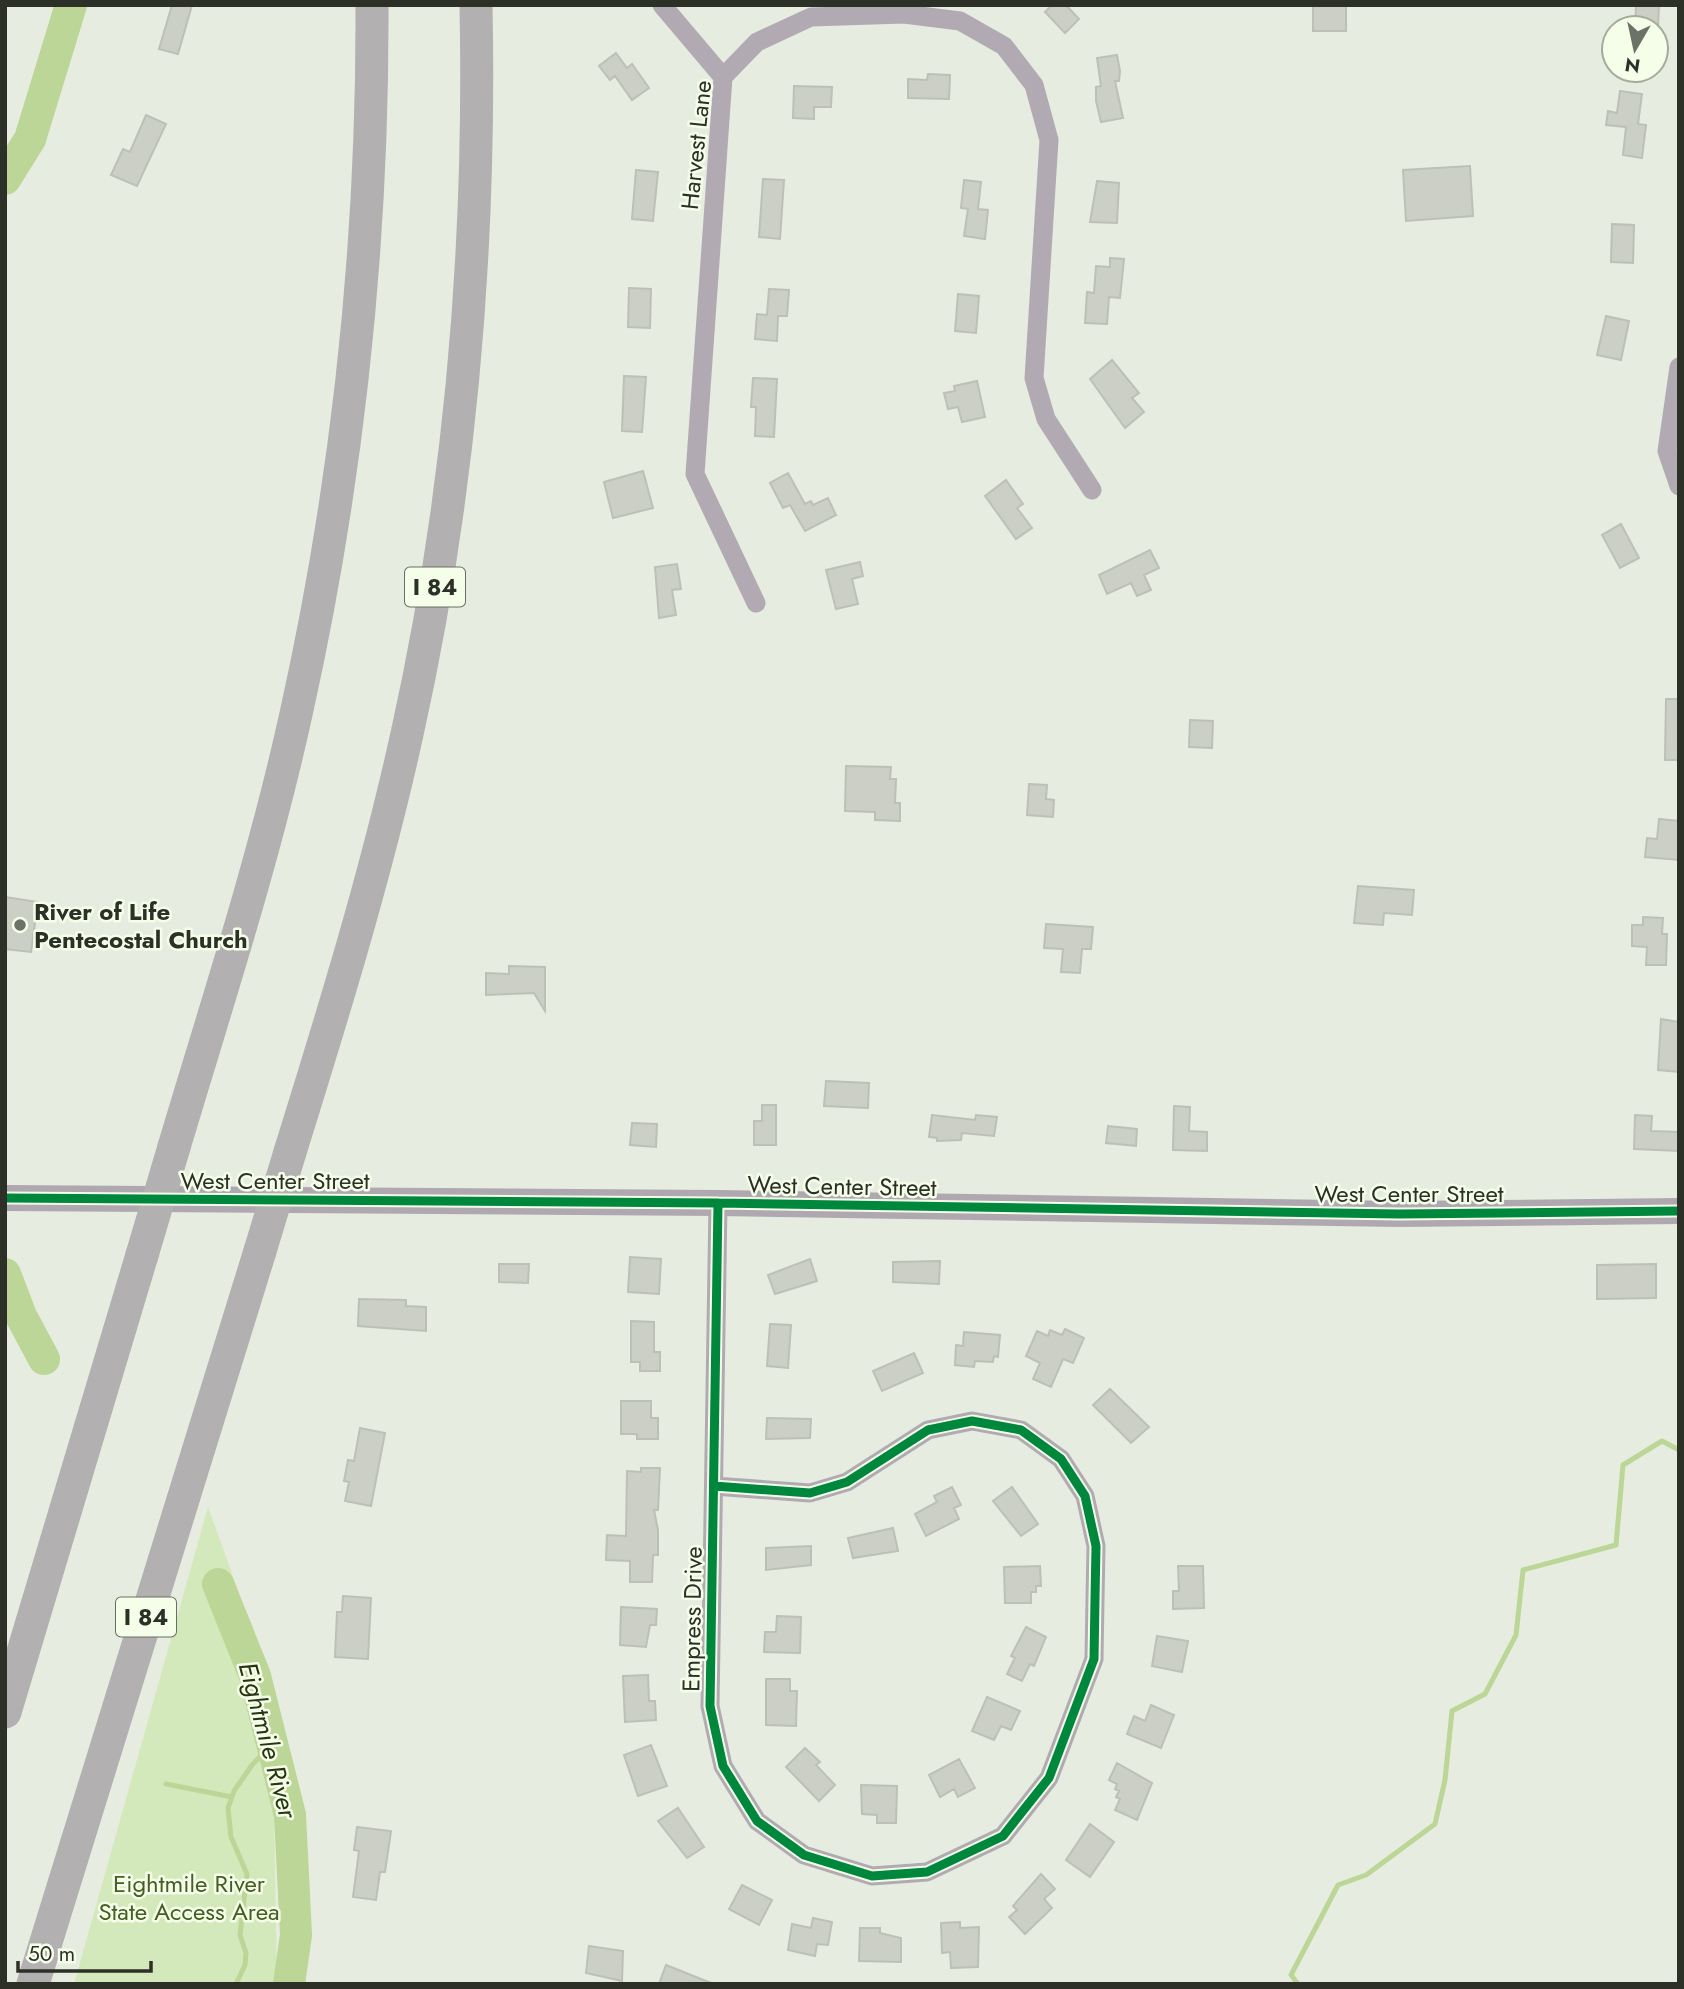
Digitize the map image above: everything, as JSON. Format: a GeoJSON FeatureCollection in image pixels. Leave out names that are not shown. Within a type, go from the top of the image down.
{"type":"FeatureCollection","features":[{"type":"Feature","properties":{"kind":"highway"},"geometry":{"type":"LineString","coordinates":[[5,1712],[276,800],[296,714],[333,525],[357,341],[365,248],[372,5]]}},
{"type":"Feature","properties":{"kind":"highway","name":"I 84"},"geometry":{"type":"LineString","coordinates":[[33,1984],[290,1152],[386,826],[410,720],[440,554],[460,390],[471,253],[476,5]]}},
{"type":"Feature","properties":{"kind":"street"},"geometry":{"type":"LineString","coordinates":[[662,5],[723,77]]}},
{"type":"Feature","properties":{"kind":"street","name":"Harvest Lane"},"geometry":{"type":"LineString","coordinates":[[756,603],[695,474],[723,77],[757,42],[811,17],[904,9],[960,21],[1004,46],[1034,85],[1049,140],[1034,377],[1046,419],[1092,490]]}},
{"type":"Feature","properties":{"kind":"street"},"geometry":{"type":"LineString","coordinates":[[1679,367],[1667,451],[1679,486]]}},
{"type":"Feature","properties":{"kind":"street","name":"West Center Street"},"geometry":{"type":"LineString","coordinates":[[5,1198],[718,1203],[1399,1214],[1679,1211]]}},
{"type":"Feature","properties":{"kind":"street","name":"Empress Drive"},"geometry":{"type":"LineString","coordinates":[[714,1486],[810,1493],[847,1482],[928,1430],[972,1421],[1021,1430],[1060,1459],[1085,1496],[1096,1546],[1094,1659],[1049,1778],[1003,1836],[927,1872],[872,1876],[804,1856],[757,1821],[723,1766],[710,1706],[718,1203]]}},
{"type":"Feature","properties":{"kind":"green space","name":"Eightmile River State Access Area"},"geometry":{"type":"Polygon","coordinates":[[[208,1507],[260,1651],[273,1752],[277,1984],[74,1984],[208,1507]]]}},
{"type":"Feature","properties":{"kind":"building"},"geometry":{"type":"Polygon","coordinates":[[[172,5],[192,5],[178,54],[159,49],[172,5]]]}},
{"type":"Feature","properties":{"kind":"building"},"geometry":{"type":"Polygon","coordinates":[[[1052,5],[1066,5],[1079,19],[1065,33],[1045,12],[1052,5]]]}},
{"type":"Feature","properties":{"kind":"building"},"geometry":{"type":"Polygon","coordinates":[[[1313,5],[1346,5],[1346,31],[1313,31],[1313,5]]]}},
{"type":"Feature","properties":{"kind":"building"},"geometry":{"type":"Polygon","coordinates":[[[1636,5],[1659,5],[1659,14],[1636,14],[1636,5]]]}},
{"type":"Feature","properties":{"kind":"building"},"geometry":{"type":"Polygon","coordinates":[[[616,53],[627,68],[632,64],[649,88],[632,100],[615,76],[610,80],[599,66],[616,53]]]}},
{"type":"Feature","properties":{"kind":"building"},"geometry":{"type":"Polygon","coordinates":[[[1117,55],[1120,71],[1119,81],[1115,81],[1123,118],[1101,122],[1096,101],[1096,87],[1101,86],[1097,58],[1117,55]]]}},
{"type":"Feature","properties":{"kind":"building"},"geometry":{"type":"Polygon","coordinates":[[[928,74],[950,75],[949,99],[908,98],[908,79],[927,80],[928,74]]]}},
{"type":"Feature","properties":{"kind":"building"},"geometry":{"type":"Polygon","coordinates":[[[794,86],[832,87],[831,107],[814,107],[814,119],[793,118],[794,86]]]}},
{"type":"Feature","properties":{"kind":"building"},"geometry":{"type":"Polygon","coordinates":[[[1620,91],[1642,94],[1638,124],[1646,125],[1642,158],[1623,155],[1626,127],[1606,125],[1608,111],[1617,113],[1620,91]]]}},
{"type":"Feature","properties":{"kind":"building"},"geometry":{"type":"Polygon","coordinates":[[[146,115],[166,124],[137,186],[111,175],[123,149],[130,152],[146,115]]]}},
{"type":"Feature","properties":{"kind":"building"},"geometry":{"type":"Polygon","coordinates":[[[1470,166],[1473,216],[1406,221],[1403,170],[1470,166]]]}},
{"type":"Feature","properties":{"kind":"building"},"geometry":{"type":"Polygon","coordinates":[[[636,170],[658,172],[653,221],[632,219],[636,170]]]}},
{"type":"Feature","properties":{"kind":"building"},"geometry":{"type":"Polygon","coordinates":[[[763,179],[784,180],[780,239],[759,237],[763,179]]]}},
{"type":"Feature","properties":{"kind":"building"},"geometry":{"type":"Polygon","coordinates":[[[964,180],[981,182],[978,209],[988,210],[985,239],[964,236],[968,209],[961,208],[964,180]]]}},
{"type":"Feature","properties":{"kind":"building"},"geometry":{"type":"Polygon","coordinates":[[[1097,181],[1119,183],[1117,223],[1090,222],[1097,181]]]}},
{"type":"Feature","properties":{"kind":"building"},"geometry":{"type":"Polygon","coordinates":[[[1612,224],[1634,225],[1633,263],[1611,262],[1612,224]]]}},
{"type":"Feature","properties":{"kind":"building"},"geometry":{"type":"Polygon","coordinates":[[[1110,258],[1124,259],[1120,298],[1109,297],[1107,324],[1085,323],[1087,292],[1094,293],[1096,266],[1110,267],[1110,258]]]}},
{"type":"Feature","properties":{"kind":"building"},"geometry":{"type":"Polygon","coordinates":[[[629,288],[651,289],[650,328],[628,327],[629,288]]]}},
{"type":"Feature","properties":{"kind":"building"},"geometry":{"type":"Polygon","coordinates":[[[769,289],[789,290],[787,316],[778,316],[777,341],[755,339],[757,314],[767,315],[769,289]]]}},
{"type":"Feature","properties":{"kind":"building"},"geometry":{"type":"Polygon","coordinates":[[[958,294],[979,296],[976,333],[955,331],[958,294]]]}},
{"type":"Feature","properties":{"kind":"building"},"geometry":{"type":"Polygon","coordinates":[[[1606,316],[1629,321],[1621,360],[1597,355],[1606,316]]]}},
{"type":"Feature","properties":{"kind":"building"},"geometry":{"type":"Polygon","coordinates":[[[1112,360],[1139,393],[1132,398],[1144,412],[1125,428],[1090,379],[1112,360]]]}},
{"type":"Feature","properties":{"kind":"building"},"geometry":{"type":"Polygon","coordinates":[[[624,376],[646,377],[642,432],[622,431],[624,376]]]}},
{"type":"Feature","properties":{"kind":"building"},"geometry":{"type":"Polygon","coordinates":[[[753,378],[777,379],[774,437],[755,436],[756,407],[751,407],[753,378]]]}},
{"type":"Feature","properties":{"kind":"building"},"geometry":{"type":"Polygon","coordinates":[[[977,381],[985,417],[962,422],[958,407],[948,409],[944,393],[955,391],[954,386],[977,381]]]}},
{"type":"Feature","properties":{"kind":"building"},"geometry":{"type":"Polygon","coordinates":[[[643,471],[653,508],[613,518],[604,482],[643,471]]]}},
{"type":"Feature","properties":{"kind":"building"},"geometry":{"type":"Polygon","coordinates":[[[788,473],[805,504],[811,501],[813,505],[828,498],[836,515],[805,531],[790,505],[783,508],[770,483],[788,473]]]}},
{"type":"Feature","properties":{"kind":"building"},"geometry":{"type":"Polygon","coordinates":[[[1006,480],[1023,504],[1017,508],[1032,528],[1016,539],[985,496],[1006,480]]]}},
{"type":"Feature","properties":{"kind":"building"},"geometry":{"type":"Polygon","coordinates":[[[1621,524],[1639,558],[1620,568],[1602,535],[1621,524]]]}},
{"type":"Feature","properties":{"kind":"building"},"geometry":{"type":"Polygon","coordinates":[[[1150,550],[1159,568],[1144,575],[1151,590],[1137,596],[1131,583],[1107,594],[1099,575],[1150,550]]]}},
{"type":"Feature","properties":{"kind":"building"},"geometry":{"type":"Polygon","coordinates":[[[860,562],[863,576],[852,579],[858,604],[836,609],[826,570],[860,562]]]}},
{"type":"Feature","properties":{"kind":"building"},"geometry":{"type":"Polygon","coordinates":[[[677,564],[681,589],[672,590],[676,615],[659,618],[655,567],[677,564]]]}},
{"type":"Feature","properties":{"kind":"building"},"geometry":{"type":"Polygon","coordinates":[[[1666,699],[1679,699],[1679,760],[1665,760],[1666,699]]]}},
{"type":"Feature","properties":{"kind":"building"},"geometry":{"type":"Polygon","coordinates":[[[1190,720],[1213,721],[1212,748],[1189,747],[1190,720]]]}},
{"type":"Feature","properties":{"kind":"building"},"geometry":{"type":"Polygon","coordinates":[[[846,766],[891,767],[890,779],[896,779],[895,803],[900,803],[900,821],[875,820],[875,812],[845,811],[846,766]]]}},
{"type":"Feature","properties":{"kind":"building"},"geometry":{"type":"Polygon","coordinates":[[[1029,784],[1047,785],[1046,799],[1054,800],[1053,817],[1027,815],[1029,784]]]}},
{"type":"Feature","properties":{"kind":"building"},"geometry":{"type":"Polygon","coordinates":[[[1659,819],[1679,821],[1679,860],[1645,857],[1647,838],[1657,839],[1659,819]]]}},
{"type":"Feature","properties":{"kind":"building"},"geometry":{"type":"Polygon","coordinates":[[[1358,886],[1414,890],[1412,915],[1384,913],[1383,925],[1354,923],[1358,886]]]}},
{"type":"Feature","properties":{"kind":"building","name":"River of Life Pentecostal Church"},"geometry":{"type":"Polygon","coordinates":[[[5,897],[38,902],[31,952],[5,949],[5,897]]]}},
{"type":"Feature","properties":{"kind":"building"},"geometry":{"type":"Polygon","coordinates":[[[1643,917],[1663,918],[1662,934],[1667,934],[1666,965],[1646,965],[1647,947],[1632,946],[1632,925],[1643,925],[1643,917]]]}},
{"type":"Feature","properties":{"kind":"building"},"geometry":{"type":"Polygon","coordinates":[[[1046,924],[1093,927],[1091,949],[1082,949],[1080,973],[1061,972],[1063,949],[1044,948],[1046,924]]]}},
{"type":"Feature","properties":{"kind":"building"},"geometry":{"type":"Polygon","coordinates":[[[509,966],[545,967],[545,1011],[534,993],[486,995],[486,973],[509,974],[509,966]]]}},
{"type":"Feature","properties":{"kind":"building"},"geometry":{"type":"Polygon","coordinates":[[[1661,1019],[1679,1022],[1679,1072],[1658,1070],[1661,1019]]]}},
{"type":"Feature","properties":{"kind":"building"},"geometry":{"type":"Polygon","coordinates":[[[826,1081],[869,1083],[868,1108],[824,1106],[826,1081]]]}},
{"type":"Feature","properties":{"kind":"building"},"geometry":{"type":"Polygon","coordinates":[[[762,1105],[776,1105],[776,1145],[754,1145],[754,1121],[762,1121],[762,1105]]]}},
{"type":"Feature","properties":{"kind":"building"},"geometry":{"type":"Polygon","coordinates":[[[1174,1106],[1190,1107],[1189,1131],[1207,1132],[1207,1151],[1173,1150],[1174,1106]]]}},
{"type":"Feature","properties":{"kind":"building"},"geometry":{"type":"Polygon","coordinates":[[[932,1115],[975,1120],[976,1115],[997,1117],[994,1136],[962,1133],[961,1140],[937,1141],[937,1138],[929,1137],[932,1115]]]}},
{"type":"Feature","properties":{"kind":"building"},"geometry":{"type":"Polygon","coordinates":[[[1635,1115],[1652,1116],[1651,1131],[1679,1132],[1679,1151],[1634,1149],[1635,1115]]]}},
{"type":"Feature","properties":{"kind":"building"},"geometry":{"type":"Polygon","coordinates":[[[632,1123],[657,1124],[656,1147],[630,1145],[632,1123]]]}},
{"type":"Feature","properties":{"kind":"building"},"geometry":{"type":"Polygon","coordinates":[[[1108,1126],[1137,1129],[1136,1146],[1106,1143],[1108,1126]]]}},
{"type":"Feature","properties":{"kind":"building"},"geometry":{"type":"Polygon","coordinates":[[[630,1257],[661,1259],[659,1294],[628,1292],[630,1257]]]}},
{"type":"Feature","properties":{"kind":"building"},"geometry":{"type":"Polygon","coordinates":[[[810,1259],[817,1281],[775,1294],[768,1275],[810,1259]]]}},
{"type":"Feature","properties":{"kind":"building"},"geometry":{"type":"Polygon","coordinates":[[[940,1261],[939,1284],[893,1282],[893,1262],[940,1261]]]}},
{"type":"Feature","properties":{"kind":"building"},"geometry":{"type":"Polygon","coordinates":[[[499,1264],[529,1264],[528,1283],[499,1282],[499,1264]]]}},
{"type":"Feature","properties":{"kind":"building"},"geometry":{"type":"Polygon","coordinates":[[[1656,1264],[1656,1298],[1597,1299],[1597,1265],[1656,1264]]]}},
{"type":"Feature","properties":{"kind":"building"},"geometry":{"type":"Polygon","coordinates":[[[359,1299],[406,1300],[406,1306],[426,1307],[426,1331],[358,1326],[359,1299]]]}},
{"type":"Feature","properties":{"kind":"building"},"geometry":{"type":"Polygon","coordinates":[[[631,1321],[654,1322],[654,1352],[660,1352],[660,1371],[640,1371],[640,1362],[631,1362],[631,1321]]]}},
{"type":"Feature","properties":{"kind":"building"},"geometry":{"type":"Polygon","coordinates":[[[770,1324],[791,1325],[788,1368],[767,1366],[770,1324]]]}},
{"type":"Feature","properties":{"kind":"building"},"geometry":{"type":"Polygon","coordinates":[[[1065,1329],[1084,1338],[1073,1363],[1063,1359],[1051,1387],[1033,1379],[1040,1363],[1026,1356],[1037,1331],[1048,1336],[1050,1330],[1062,1335],[1065,1329]]]}},
{"type":"Feature","properties":{"kind":"building"},"geometry":{"type":"Polygon","coordinates":[[[964,1332],[1000,1335],[998,1357],[994,1356],[993,1362],[975,1361],[974,1367],[955,1365],[956,1345],[963,1346],[964,1332]]]}},
{"type":"Feature","properties":{"kind":"building"},"geometry":{"type":"Polygon","coordinates":[[[914,1353],[923,1373],[882,1391],[873,1371],[914,1353]]]}},
{"type":"Feature","properties":{"kind":"building"},"geometry":{"type":"Polygon","coordinates":[[[1110,1389],[1149,1427],[1131,1443],[1093,1405],[1110,1389]]]}},
{"type":"Feature","properties":{"kind":"building"},"geometry":{"type":"Polygon","coordinates":[[[621,1401],[651,1401],[651,1418],[658,1418],[658,1439],[637,1439],[637,1434],[621,1434],[621,1401]]]}},
{"type":"Feature","properties":{"kind":"building"},"geometry":{"type":"Polygon","coordinates":[[[767,1418],[811,1419],[810,1438],[766,1439],[767,1418]]]}},
{"type":"Feature","properties":{"kind":"building"},"geometry":{"type":"Polygon","coordinates":[[[360,1428],[385,1433],[371,1506],[345,1501],[349,1482],[344,1481],[348,1460],[354,1461],[360,1428]]]}},
{"type":"Feature","properties":{"kind":"building"},"geometry":{"type":"Polygon","coordinates":[[[641,1468],[660,1468],[658,1510],[654,1510],[658,1530],[658,1555],[653,1555],[652,1582],[630,1582],[630,1561],[606,1560],[607,1535],[626,1536],[627,1471],[641,1472],[641,1468]]]}},
{"type":"Feature","properties":{"kind":"building"},"geometry":{"type":"Polygon","coordinates":[[[952,1487],[961,1505],[954,1508],[959,1519],[926,1536],[915,1514],[937,1502],[934,1496],[952,1487]]]}},
{"type":"Feature","properties":{"kind":"building"},"geometry":{"type":"Polygon","coordinates":[[[1012,1487],[1038,1524],[1021,1536],[993,1501],[1012,1487]]]}},
{"type":"Feature","properties":{"kind":"building"},"geometry":{"type":"Polygon","coordinates":[[[893,1528],[898,1551],[853,1558],[848,1538],[893,1528]]]}},
{"type":"Feature","properties":{"kind":"building"},"geometry":{"type":"Polygon","coordinates":[[[811,1546],[811,1565],[766,1570],[766,1548],[811,1546]]]}},
{"type":"Feature","properties":{"kind":"building"},"geometry":{"type":"Polygon","coordinates":[[[1040,1566],[1041,1586],[1036,1586],[1036,1592],[1031,1592],[1031,1603],[1005,1603],[1004,1567],[1040,1566]]]}},
{"type":"Feature","properties":{"kind":"building"},"geometry":{"type":"Polygon","coordinates":[[[1178,1566],[1203,1566],[1204,1608],[1173,1609],[1173,1591],[1179,1591],[1178,1566]]]}},
{"type":"Feature","properties":{"kind":"building"},"geometry":{"type":"Polygon","coordinates":[[[343,1596],[371,1598],[368,1659],[335,1657],[337,1612],[342,1612],[343,1596]]]}},
{"type":"Feature","properties":{"kind":"building"},"geometry":{"type":"Polygon","coordinates":[[[621,1607],[657,1609],[656,1625],[650,1625],[646,1647],[620,1645],[621,1607]]]}},
{"type":"Feature","properties":{"kind":"building"},"geometry":{"type":"Polygon","coordinates":[[[777,1616],[801,1617],[800,1653],[764,1652],[765,1632],[776,1632],[777,1616]]]}},
{"type":"Feature","properties":{"kind":"building"},"geometry":{"type":"Polygon","coordinates":[[[1026,1627],[1046,1637],[1034,1666],[1030,1664],[1022,1681],[1007,1674],[1015,1658],[1011,1656],[1026,1627]]]}},
{"type":"Feature","properties":{"kind":"building"},"geometry":{"type":"Polygon","coordinates":[[[1157,1636],[1188,1641],[1182,1672],[1152,1666],[1157,1636]]]}},
{"type":"Feature","properties":{"kind":"building"},"geometry":{"type":"Polygon","coordinates":[[[648,1675],[649,1701],[655,1701],[656,1720],[625,1722],[623,1676],[648,1675]]]}},
{"type":"Feature","properties":{"kind":"building"},"geometry":{"type":"Polygon","coordinates":[[[766,1679],[790,1679],[790,1691],[797,1691],[796,1726],[766,1725],[766,1679]]]}},
{"type":"Feature","properties":{"kind":"building"},"geometry":{"type":"Polygon","coordinates":[[[987,1697],[1020,1711],[1011,1730],[1001,1726],[994,1740],[972,1731],[987,1697]]]}},
{"type":"Feature","properties":{"kind":"building"},"geometry":{"type":"Polygon","coordinates":[[[1151,1705],[1174,1715],[1161,1748],[1127,1734],[1134,1716],[1145,1721],[1151,1705]]]}},
{"type":"Feature","properties":{"kind":"building"},"geometry":{"type":"Polygon","coordinates":[[[651,1745],[667,1786],[638,1796],[624,1755],[651,1745]]]}},
{"type":"Feature","properties":{"kind":"building"},"geometry":{"type":"Polygon","coordinates":[[[805,1748],[820,1762],[816,1765],[835,1785],[819,1801],[786,1767],[805,1748]]]}},
{"type":"Feature","properties":{"kind":"building"},"geometry":{"type":"Polygon","coordinates":[[[959,1759],[975,1788],[958,1797],[954,1789],[940,1797],[929,1775],[959,1759]]]}},
{"type":"Feature","properties":{"kind":"building"},"geometry":{"type":"Polygon","coordinates":[[[1117,1763],[1152,1783],[1137,1820],[1115,1810],[1120,1799],[1116,1797],[1119,1791],[1115,1789],[1117,1784],[1109,1780],[1117,1763]]]}},
{"type":"Feature","properties":{"kind":"building"},"geometry":{"type":"Polygon","coordinates":[[[861,1785],[897,1786],[896,1823],[877,1823],[877,1815],[862,1814],[861,1785]]]}},
{"type":"Feature","properties":{"kind":"building"},"geometry":{"type":"Polygon","coordinates":[[[678,1808],[704,1847],[687,1858],[658,1821],[678,1808]]]}},
{"type":"Feature","properties":{"kind":"building"},"geometry":{"type":"Polygon","coordinates":[[[1090,1824],[1114,1842],[1090,1877],[1066,1860],[1090,1824]]]}},
{"type":"Feature","properties":{"kind":"building"},"geometry":{"type":"Polygon","coordinates":[[[357,1827],[391,1831],[385,1872],[380,1872],[376,1900],[353,1897],[359,1851],[354,1850],[357,1827]]]}},
{"type":"Feature","properties":{"kind":"building"},"geometry":{"type":"Polygon","coordinates":[[[1041,1874],[1055,1889],[1044,1899],[1052,1908],[1025,1934],[1009,1917],[1017,1910],[1013,1906],[1041,1874]]]}},
{"type":"Feature","properties":{"kind":"building"},"geometry":{"type":"Polygon","coordinates":[[[742,1885],[772,1900],[759,1925],[729,1909],[742,1885]]]}},
{"type":"Feature","properties":{"kind":"building"},"geometry":{"type":"Polygon","coordinates":[[[813,1918],[832,1922],[828,1945],[817,1944],[815,1956],[788,1950],[792,1924],[811,1928],[813,1918]]]}},
{"type":"Feature","properties":{"kind":"building"},"geometry":{"type":"Polygon","coordinates":[[[960,1922],[960,1928],[979,1927],[978,1967],[951,1968],[950,1952],[942,1953],[941,1923],[960,1922]]]}},
{"type":"Feature","properties":{"kind":"building"},"geometry":{"type":"Polygon","coordinates":[[[860,1928],[880,1928],[880,1933],[901,1938],[901,1962],[859,1961],[860,1928]]]}},
{"type":"Feature","properties":{"kind":"building"},"geometry":{"type":"Polygon","coordinates":[[[589,1946],[623,1951],[622,1981],[586,1973],[589,1946]]]}},
{"type":"Feature","properties":{"kind":"building"},"geometry":{"type":"Polygon","coordinates":[[[666,1965],[711,1983],[711,1984],[659,1984],[666,1965]]]}},
{"type":"Feature","properties":{"kind":"waterway","name":"Eightmile River"},"geometry":{"type":"LineString","coordinates":[[5,179],[30,139],[71,5]]}},
{"type":"Feature","properties":{"kind":"waterway","name":"Eightmile River"},"geometry":{"type":"LineString","coordinates":[[5,1274],[21,1316],[44,1359]]}},
{"type":"Feature","properties":{"kind":"waterway"},"geometry":{"type":"LineString","coordinates":[[1298,1984],[1291,1975],[1338,1885],[1366,1875],[1435,1824],[1445,1780],[1452,1711],[1485,1694],[1516,1635],[1523,1570],[1616,1545],[1623,1465],[1662,1441],[1679,1450]]}},
{"type":"Feature","properties":{"kind":"waterway","name":"Eightmile River"},"geometry":{"type":"LineString","coordinates":[[218,1584],[255,1676],[290,1815],[296,1935],[289,1984]]}},
{"type":"Feature","properties":{"kind":"waterway"},"geometry":{"type":"LineString","coordinates":[[236,1984],[245,1965],[246,1953],[240,1935],[247,1874],[231,1837],[228,1808],[234,1791],[252,1765],[272,1744]]}},
{"type":"Feature","properties":{"kind":"waterway"},"geometry":{"type":"LineString","coordinates":[[166,1784],[232,1797]]}},
{"type":"Feature","properties":{"kind":"cycle path"},"geometry":{"type":"LineString","coordinates":[[5,1198],[718,1203],[1399,1214],[1679,1211]]}},
{"type":"Feature","properties":{"kind":"cycle path"},"geometry":{"type":"LineString","coordinates":[[714,1486],[810,1493],[847,1482],[928,1430],[972,1421],[1021,1430],[1061,1459],[1085,1496],[1096,1546],[1094,1659],[1049,1778],[1003,1836],[927,1872],[872,1876],[804,1855],[757,1821],[723,1766],[710,1706],[718,1203]]}},
{"type":"Feature","properties":{"kind":"place","name":"River of Life Pentecostal Church"},"geometry":{"type":"Point","coordinates":[20,925]}}]}
